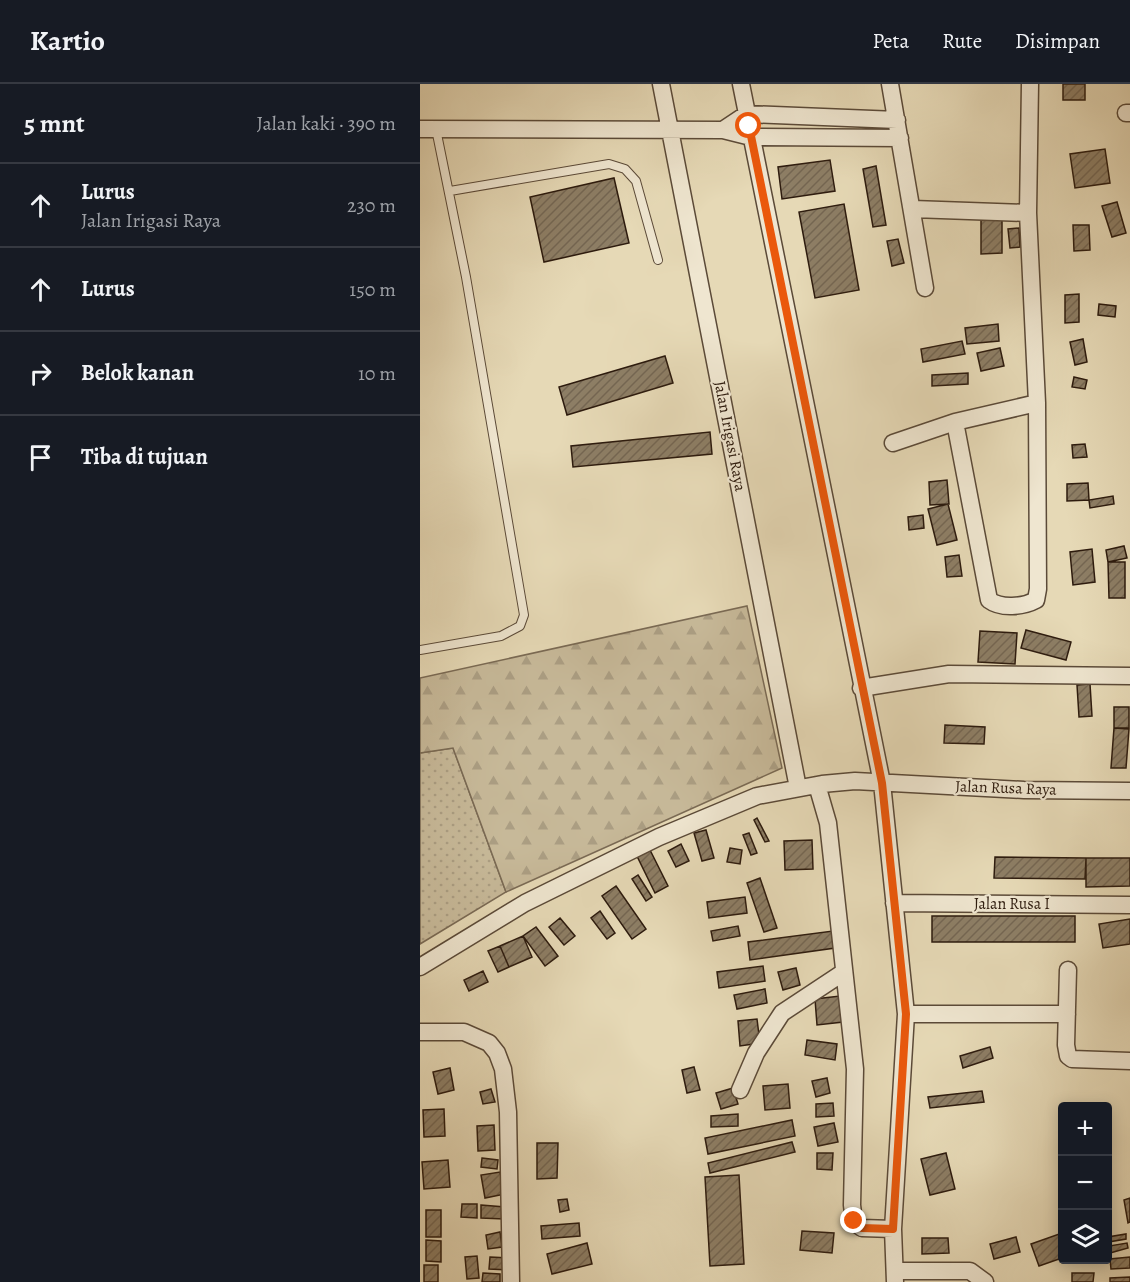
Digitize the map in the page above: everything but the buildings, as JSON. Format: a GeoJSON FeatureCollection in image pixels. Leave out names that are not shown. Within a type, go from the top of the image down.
{"type":"FeatureCollection","features":[{"type":"Feature","properties":{"kind":"street","name":"Jalan Irigasi Raya"},"geometry":{"type":"LineString","coordinates":[[661,84],[798,788]]}},
{"type":"Feature","properties":{"kind":"street"},"geometry":{"type":"LineString","coordinates":[[741,84],[861,688],[882,783],[906,1014],[893,1229],[895,1276],[970,1271],[985,1282]]}},
{"type":"Feature","properties":{"kind":"street"},"geometry":{"type":"LineString","coordinates":[[890,84],[925,288]]}},
{"type":"Feature","properties":{"kind":"street"},"geometry":{"type":"LineString","coordinates":[[955,422],[989,600],[996,605],[1028,604],[1036,600],[1038,589],[1037,403],[1028,213],[1030,84]]}},
{"type":"Feature","properties":{"kind":"street"},"geometry":{"type":"LineString","coordinates":[[723,130],[747,114],[897,120]]}},
{"type":"Feature","properties":{"kind":"street"},"geometry":{"type":"LineString","coordinates":[[428,129],[723,130],[751,137],[900,138]]}},
{"type":"Feature","properties":{"kind":"street"},"geometry":{"type":"LineString","coordinates":[[913,209],[1028,213]]}},
{"type":"Feature","properties":{"kind":"street"},"geometry":{"type":"LineString","coordinates":[[893,443],[955,422],[1037,403]]}},
{"type":"Feature","properties":{"kind":"street"},"geometry":{"type":"LineString","coordinates":[[861,688],[950,674],[1130,676]]}},
{"type":"Feature","properties":{"kind":"street","name":"Jalan Rusa Raya"},"geometry":{"type":"LineString","coordinates":[[420,967],[525,903],[659,837],[757,796],[819,784],[855,781],[1024,790],[1130,791]]}},
{"type":"Feature","properties":{"kind":"street"},"geometry":{"type":"LineString","coordinates":[[819,784],[828,823],[855,1069],[852,1205],[854,1221],[862,1228],[893,1229]]}},
{"type":"Feature","properties":{"kind":"street","name":"Jalan Rusa I"},"geometry":{"type":"LineString","coordinates":[[894,903],[1130,905]]}},
{"type":"Feature","properties":{"kind":"street"},"geometry":{"type":"LineString","coordinates":[[1068,970],[1066,1053],[1069,1057],[1130,1062]]}},
{"type":"Feature","properties":{"kind":"street"},"geometry":{"type":"LineString","coordinates":[[740,1090],[756,1053],[782,1013],[844,972]]}},
{"type":"Feature","properties":{"kind":"street"},"geometry":{"type":"LineString","coordinates":[[906,1014],[1067,1014]]}},
{"type":"Feature","properties":{"kind":"street"},"geometry":{"type":"LineString","coordinates":[[420,1032],[464,1032],[489,1043],[497,1053],[503,1068],[508,1112],[511,1282]]}},
{"type":"Feature","properties":{"kind":"lane"},"geometry":{"type":"LineString","coordinates":[[420,650],[501,636],[520,626],[524,615],[450,191],[428,129]]}},
{"type":"Feature","properties":{"kind":"lane"},"geometry":{"type":"LineString","coordinates":[[450,191],[609,164],[625,170],[636,181],[658,260]]}},
{"type":"Feature","properties":{"kind":"green space"},"geometry":{"type":"Polygon","coordinates":[[[747,606],[782,768],[506,892],[453,748],[420,753],[420,678],[747,606]]]}},
{"type":"Feature","properties":{"kind":"green space"},"geometry":{"type":"Polygon","coordinates":[[[453,748],[506,892],[420,944],[420,753],[453,748]]]}},
{"type":"Feature","properties":{"kind":"route"},"geometry":{"type":"LineString","coordinates":[[749,126],[882,783],[906,1014],[893,1229],[862,1228],[854,1221]]}}]}
